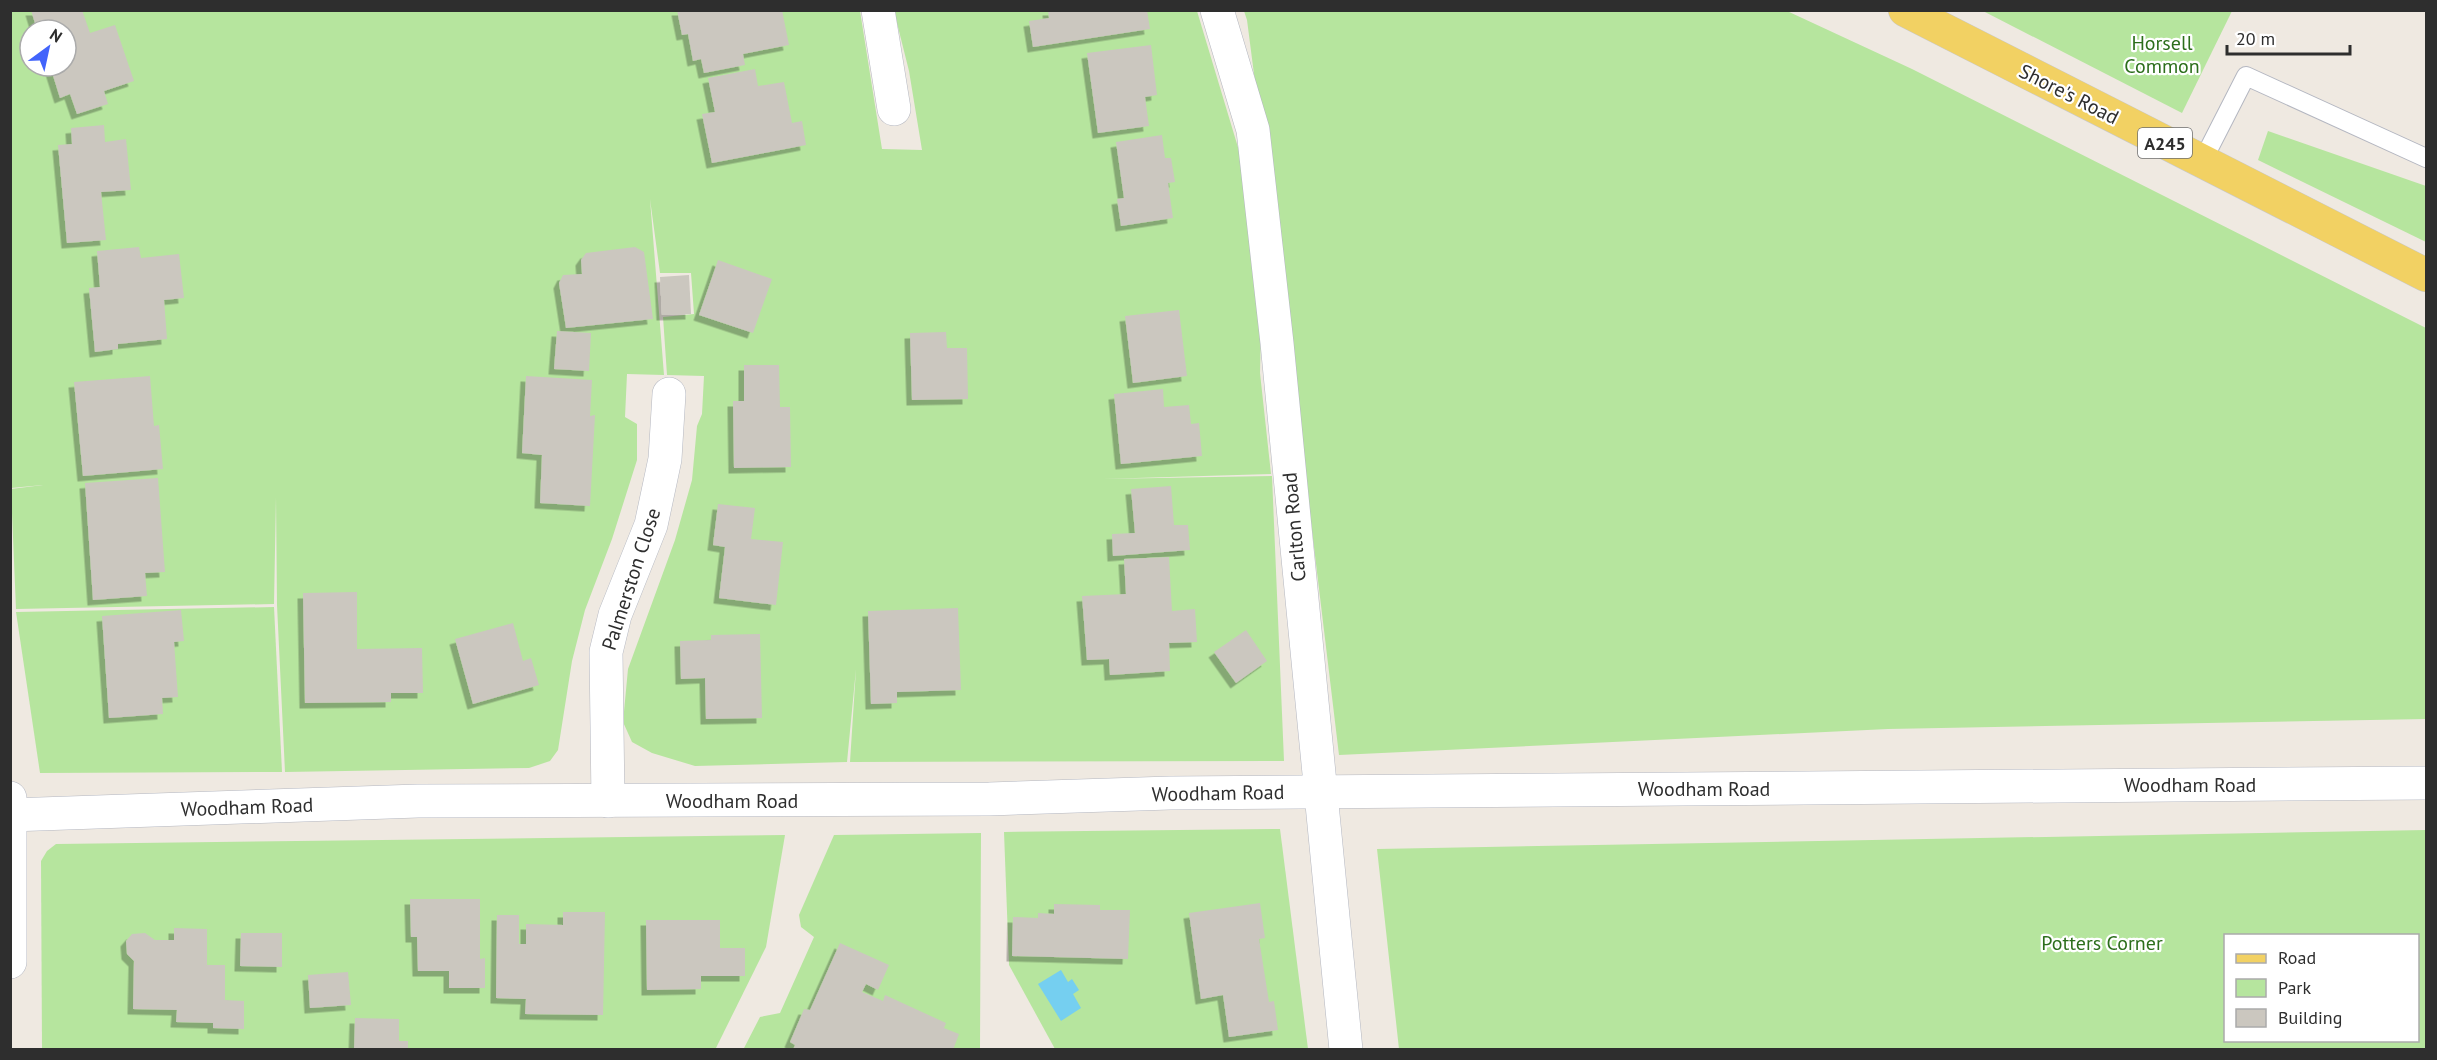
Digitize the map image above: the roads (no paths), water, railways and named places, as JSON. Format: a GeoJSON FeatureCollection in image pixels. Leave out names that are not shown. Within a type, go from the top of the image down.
{"type":"FeatureCollection","features":[{"type":"Feature","properties":{"kind":"main road","name":"Shore's Road"},"geometry":{"type":"LineString","coordinates":[[1905,10],[2427,275]]}},
{"type":"Feature","properties":{"kind":"street"},"geometry":{"type":"LineString","coordinates":[[878,10],[894,109]]}},
{"type":"Feature","properties":{"kind":"street","name":"Carlton Road"},"geometry":{"type":"LineString","coordinates":[[1216,10],[1253,130],[1277,343],[1319,792],[1346,1050]]}},
{"type":"Feature","properties":{"kind":"street","name":"Palmerston Close"},"geometry":{"type":"LineString","coordinates":[[608,801],[606,652],[615,615],[651,525],[665,459],[669,394]]}},
{"type":"Feature","properties":{"kind":"street","name":"Woodham Road"},"geometry":{"type":"LineString","coordinates":[[11,810],[418,801],[989,799],[1170,793],[2427,783]]}},
{"type":"Feature","properties":{"kind":"street"},"geometry":{"type":"LineString","coordinates":[[10,962],[11,810]]}},
{"type":"Feature","properties":{"kind":"lane"},"geometry":{"type":"LineString","coordinates":[[2202,162],[2246,76],[2427,158]]}},
{"type":"Feature","properties":{"kind":"water"},"geometry":{"type":"Polygon","coordinates":[[[1061,970],[1068,982],[1072,979],[1079,990],[1073,994],[1081,1008],[1061,1021],[1038,984],[1061,970]]]}},
{"type":"Feature","properties":{"kind":"park label","name":"Horsell Common"},"geometry":{"type":"Point","coordinates":[2162,54]}},
{"type":"Feature","properties":{"kind":"park label","name":"Potters Corner"},"geometry":{"type":"Point","coordinates":[2102,943]}}]}
